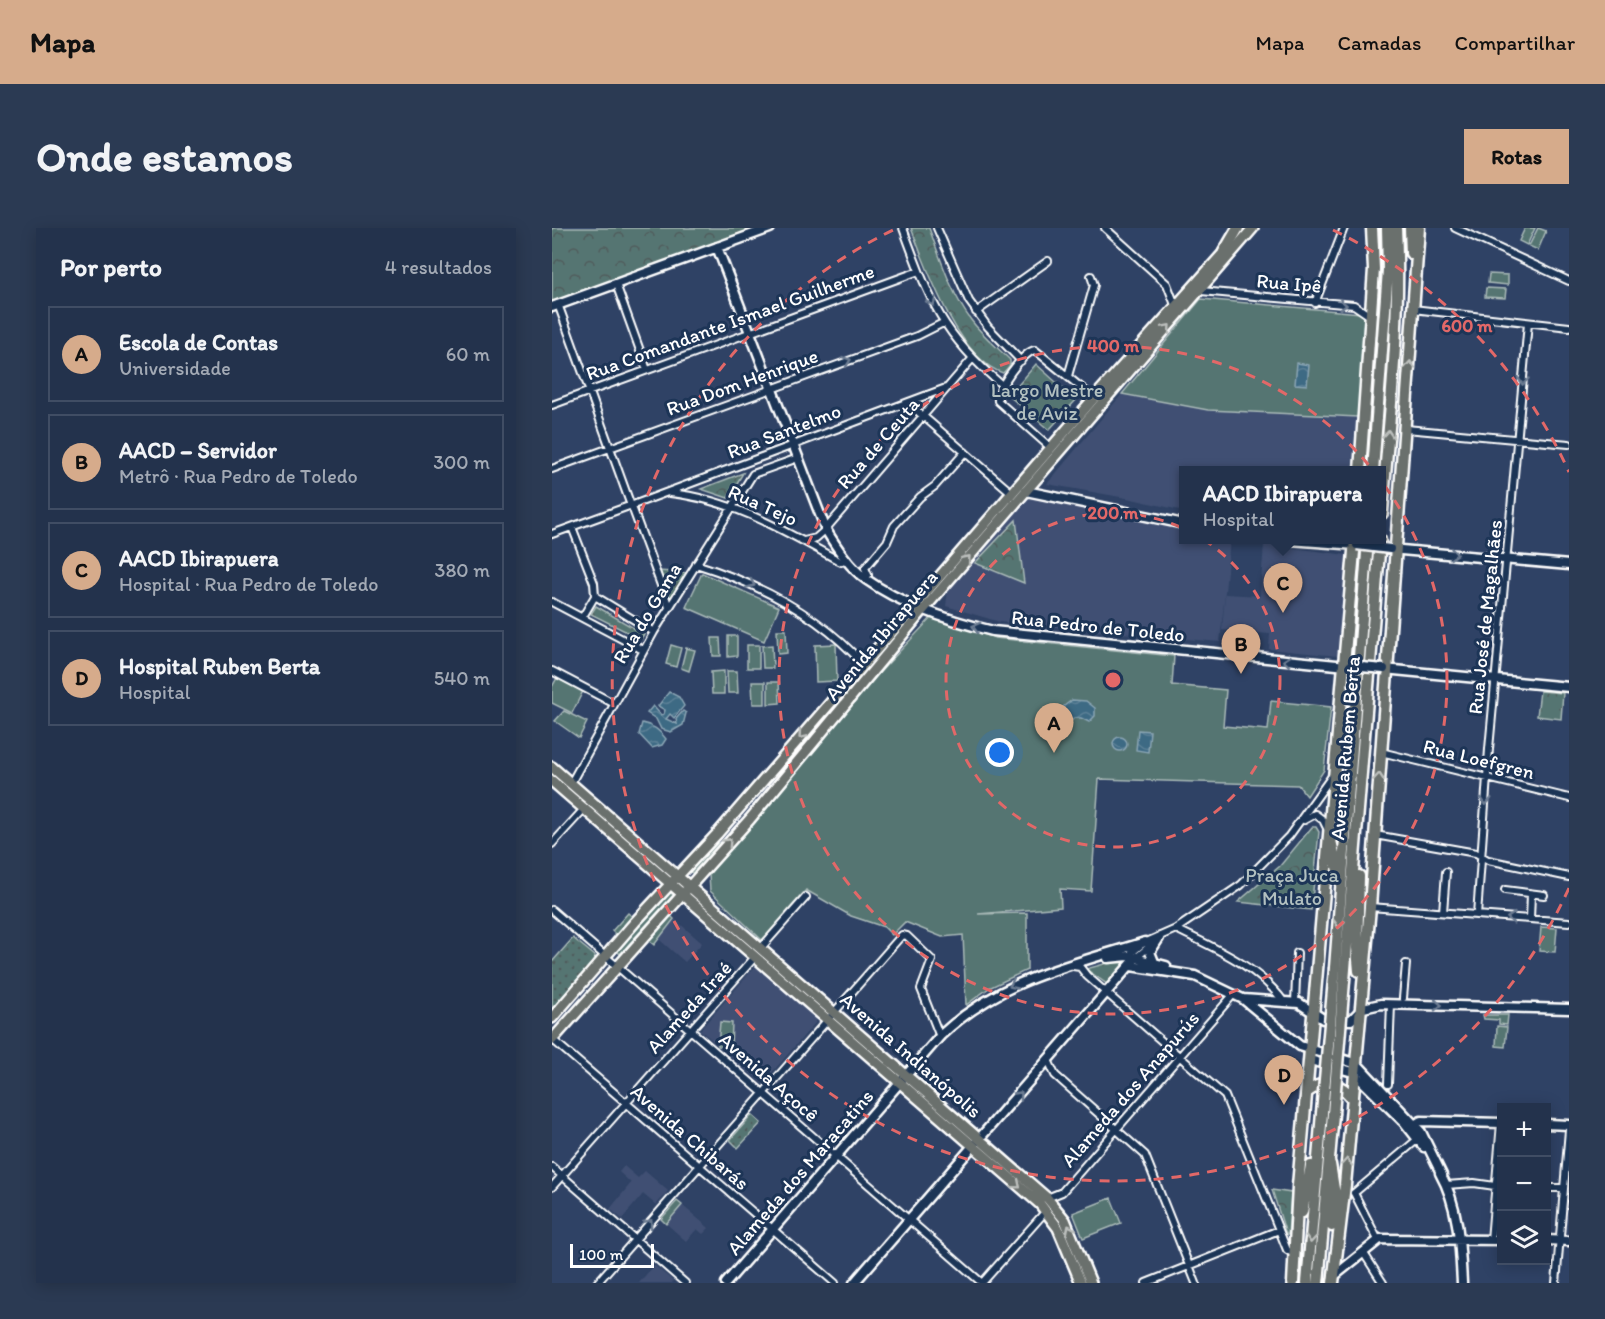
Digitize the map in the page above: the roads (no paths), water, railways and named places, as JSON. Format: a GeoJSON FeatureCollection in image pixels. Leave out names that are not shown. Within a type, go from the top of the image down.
{"type":"FeatureCollection","features":[{"type":"Feature","properties":{"kind":"highway"},"geometry":{"type":"LineString","coordinates":[[1230,252],[1238,228]]}},
{"type":"Feature","properties":{"kind":"highway"},"geometry":{"type":"LineString","coordinates":[[1374,228],[1381,309],[1385,316]]}},
{"type":"Feature","properties":{"kind":"highway"},"geometry":{"type":"LineString","coordinates":[[1360,466],[1372,317],[1374,228]]}},
{"type":"Feature","properties":{"kind":"highway"},"geometry":{"type":"LineString","coordinates":[[1373,466],[1385,316],[1387,228]]}},
{"type":"Feature","properties":{"kind":"highway"},"geometry":{"type":"LineString","coordinates":[[1386,466],[1395,345],[1398,270],[1396,228]]}},
{"type":"Feature","properties":{"kind":"highway"},"geometry":{"type":"LineString","coordinates":[[1410,228],[1412,287],[1415,292]]}},
{"type":"Feature","properties":{"kind":"highway"},"geometry":{"type":"LineString","coordinates":[[1415,292],[1419,228]]}},
{"type":"Feature","properties":{"kind":"highway","name":"Avenida Rubem Berta"},"geometry":{"type":"LineString","coordinates":[[1334,1279],[1335,1262],[1349,1193],[1354,1067],[1370,907],[1393,549],[1406,429],[1415,292]]}},
{"type":"Feature","properties":{"kind":"highway"},"geometry":{"type":"LineString","coordinates":[[1293,1283],[1306,1092],[1334,773],[1347,666],[1356,544]]}},
{"type":"Feature","properties":{"kind":"highway","name":"Avenida Rubem Berta"},"geometry":{"type":"LineString","coordinates":[[1340,969],[1342,886],[1368,544]]}},
{"type":"Feature","properties":{"kind":"highway","name":"Avenida Rubem Berta"},"geometry":{"type":"LineString","coordinates":[[1318,1283],[1328,1157],[1327,1114],[1361,776],[1380,544]]}},
{"type":"Feature","properties":{"kind":"highway"},"geometry":{"type":"LineString","coordinates":[[1361,776],[1363,798],[1357,954],[1362,976]]}},
{"type":"Feature","properties":{"kind":"highway"},"geometry":{"type":"LineString","coordinates":[[1329,832],[1342,886]]}},
{"type":"Feature","properties":{"kind":"highway"},"geometry":{"type":"LineString","coordinates":[[1306,1092],[1319,1084],[1334,1084],[1341,1087],[1353,1099]]}},
{"type":"Feature","properties":{"kind":"highway","name":"Avenida Rubem Berta"},"geometry":{"type":"LineString","coordinates":[[1307,1283],[1319,1139],[1327,1114]]}},
{"type":"Feature","properties":{"kind":"highway"},"geometry":{"type":"LineString","coordinates":[[1295,1260],[1305,1198],[1319,1139]]}},
{"type":"Feature","properties":{"kind":"highway"},"geometry":{"type":"LineString","coordinates":[[1328,1157],[1334,1185],[1331,1250],[1335,1262]]}},
{"type":"Feature","properties":{"kind":"main road"},"geometry":{"type":"LineString","coordinates":[[1230,252],[1244,228]]}},
{"type":"Feature","properties":{"kind":"main road"},"geometry":{"type":"LineString","coordinates":[[1230,252],[1253,228]]}},
{"type":"Feature","properties":{"kind":"main road","name":"Avenida Ibirapuera"},"geometry":{"type":"LineString","coordinates":[[552,1018],[1175,305],[1230,252]]}},
{"type":"Feature","properties":{"kind":"main road","name":"Avenida Ibirapuera"},"geometry":{"type":"LineString","coordinates":[[552,1040],[750,819],[928,604],[1201,291],[1230,252]]}},
{"type":"Feature","properties":{"kind":"main road"},"geometry":{"type":"LineString","coordinates":[[1026,491],[1027,475]]}},
{"type":"Feature","properties":{"kind":"main road"},"geometry":{"type":"LineString","coordinates":[[928,604],[934,613]]}},
{"type":"Feature","properties":{"kind":"main road","name":"Avenida Indianópolis"},"geometry":{"type":"LineString","coordinates":[[552,767],[1047,1198],[1065,1220],[1091,1283]]}},
{"type":"Feature","properties":{"kind":"main road","name":"Avenida Indianópolis"},"geometry":{"type":"LineString","coordinates":[[552,781],[1046,1211],[1058,1228],[1081,1283]]}},
{"type":"Feature","properties":{"kind":"main road"},"geometry":{"type":"LineString","coordinates":[[584,809],[594,809],[608,815]]}},
{"type":"Feature","properties":{"kind":"main road"},"geometry":{"type":"LineString","coordinates":[[703,869],[701,883],[704,899]]}},
{"type":"Feature","properties":{"kind":"street"},"geometry":{"type":"LineString","coordinates":[[669,607],[590,391],[555,305],[770,228]]}},
{"type":"Feature","properties":{"kind":"street"},"geometry":{"type":"LineString","coordinates":[[903,228],[919,271],[943,322],[972,359],[1002,386]]}},
{"type":"Feature","properties":{"kind":"street"},"geometry":{"type":"LineString","coordinates":[[937,228],[961,288],[976,312],[1021,361]]}},
{"type":"Feature","properties":{"kind":"street"},"geometry":{"type":"LineString","coordinates":[[1105,228],[1167,284],[1175,305]]}},
{"type":"Feature","properties":{"kind":"street"},"geometry":{"type":"LineString","coordinates":[[1230,252],[1259,228]]}},
{"type":"Feature","properties":{"kind":"street"},"geometry":{"type":"LineString","coordinates":[[1315,303],[1344,228]]}},
{"type":"Feature","properties":{"kind":"street"},"geometry":{"type":"LineString","coordinates":[[1455,228],[1569,281]]}},
{"type":"Feature","properties":{"kind":"street"},"geometry":{"type":"LineString","coordinates":[[717,247],[827,530],[830,546],[844,560],[917,602],[928,604]]}},
{"type":"Feature","properties":{"kind":"street"},"geometry":{"type":"LineString","coordinates":[[976,312],[1048,261]]}},
{"type":"Feature","properties":{"kind":"street","name":"Rua Comandante Ismael Guilherme"},"geometry":{"type":"LineString","coordinates":[[552,405],[919,271]]}},
{"type":"Feature","properties":{"kind":"street"},"geometry":{"type":"LineString","coordinates":[[1068,376],[1094,285],[1091,276]]}},
{"type":"Feature","properties":{"kind":"street"},"geometry":{"type":"LineString","coordinates":[[616,284],[647,370]]}},
{"type":"Feature","properties":{"kind":"street","name":"Rua Ipê"},"geometry":{"type":"LineString","coordinates":[[1201,291],[1354,305],[1372,317]]}},
{"type":"Feature","properties":{"kind":"street"},"geometry":{"type":"LineString","coordinates":[[1413,309],[1569,327]]}},
{"type":"Feature","properties":{"kind":"street","name":"Rua Dom Henrique"},"geometry":{"type":"LineString","coordinates":[[552,469],[917,336],[943,322]]}},
{"type":"Feature","properties":{"kind":"street","name":"Rua José de Magalhães"},"geometry":{"type":"LineString","coordinates":[[1477,915],[1487,777],[1528,323]]}},
{"type":"Feature","properties":{"kind":"street"},"geometry":{"type":"LineString","coordinates":[[1052,448],[999,403],[997,395],[1028,352],[1035,350],[1094,398]]}},
{"type":"Feature","properties":{"kind":"street","name":"Rua de Ceuta"},"geometry":{"type":"LineString","coordinates":[[804,541],[816,538],[827,530],[972,359]]}},
{"type":"Feature","properties":{"kind":"street","name":"Rua Santelmo"},"geometry":{"type":"LineString","coordinates":[[552,534],[946,388]]}},
{"type":"Feature","properties":{"kind":"street"},"geometry":{"type":"LineString","coordinates":[[908,403],[1012,493]]}},
{"type":"Feature","properties":{"kind":"street"},"geometry":{"type":"LineString","coordinates":[[1406,429],[1569,444]]}},
{"type":"Feature","properties":{"kind":"street"},"geometry":{"type":"LineString","coordinates":[[865,572],[894,526],[920,497],[935,486],[965,452]]}},
{"type":"Feature","properties":{"kind":"street"},"geometry":{"type":"LineString","coordinates":[[748,462],[753,474],[798,458]]}},
{"type":"Feature","properties":{"kind":"street","name":"Rua do Gama"},"geometry":{"type":"LineString","coordinates":[[571,783],[643,650],[753,474]]}},
{"type":"Feature","properties":{"kind":"street"},"geometry":{"type":"LineString","coordinates":[[1026,491],[1179,523]]}},
{"type":"Feature","properties":{"kind":"street","name":"Rua Tejo"},"geometry":{"type":"LineString","coordinates":[[666,493],[707,499],[732,507],[844,560]]}},
{"type":"Feature","properties":{"kind":"street"},"geometry":{"type":"LineString","coordinates":[[572,526],[594,583],[595,596],[582,618]]}},
{"type":"Feature","properties":{"kind":"street"},"geometry":{"type":"LineString","coordinates":[[1362,544],[1393,549],[1569,565]]}},
{"type":"Feature","properties":{"kind":"street"},"geometry":{"type":"LineString","coordinates":[[696,564],[740,579],[794,606],[838,638],[863,664]]}},
{"type":"Feature","properties":{"kind":"street"},"geometry":{"type":"LineString","coordinates":[[595,596],[654,632]]}},
{"type":"Feature","properties":{"kind":"street"},"geometry":{"type":"LineString","coordinates":[[552,602],[643,650]]}},
{"type":"Feature","properties":{"kind":"street","name":"Rua Pedro de Toledo"},"geometry":{"type":"LineString","coordinates":[[934,613],[976,627],[1018,635],[1386,670]]}},
{"type":"Feature","properties":{"kind":"street"},"geometry":{"type":"LineString","coordinates":[[1386,670],[1569,687]]}},
{"type":"Feature","properties":{"kind":"street"},"geometry":{"type":"LineString","coordinates":[[552,671],[613,703]]}},
{"type":"Feature","properties":{"kind":"street","name":"Rua Loefgren"},"geometry":{"type":"LineString","coordinates":[[1381,752],[1569,798]]}},
{"type":"Feature","properties":{"kind":"street"},"geometry":{"type":"LineString","coordinates":[[1085,962],[1176,929],[1241,885],[1296,826],[1334,773]]}},
{"type":"Feature","properties":{"kind":"street"},"geometry":{"type":"LineString","coordinates":[[1296,826],[1315,814],[1319,805],[1315,802]]}},
{"type":"Feature","properties":{"kind":"street"},"geometry":{"type":"LineString","coordinates":[[552,844],[584,809]]}},
{"type":"Feature","properties":{"kind":"street"},"geometry":{"type":"LineString","coordinates":[[1315,814],[1323,820],[1329,832]]}},
{"type":"Feature","properties":{"kind":"street"},"geometry":{"type":"LineString","coordinates":[[1375,836],[1476,853],[1488,860],[1569,877]]}},
{"type":"Feature","properties":{"kind":"street"},"geometry":{"type":"LineString","coordinates":[[1443,912],[1446,872]]}},
{"type":"Feature","properties":{"kind":"street"},"geometry":{"type":"LineString","coordinates":[[1505,890],[1544,895]]}},
{"type":"Feature","properties":{"kind":"street"},"geometry":{"type":"LineString","coordinates":[[1530,919],[1531,894]]}},
{"type":"Feature","properties":{"kind":"street"},"geometry":{"type":"LineString","coordinates":[[761,948],[806,897]]}},
{"type":"Feature","properties":{"kind":"street"},"geometry":{"type":"LineString","coordinates":[[1370,907],[1569,922]]}},
{"type":"Feature","properties":{"kind":"street","name":"Avenida Açocê"},"geometry":{"type":"LineString","coordinates":[[552,910],[982,1283]]}},
{"type":"Feature","properties":{"kind":"street"},"geometry":{"type":"LineString","coordinates":[[1176,929],[1238,960],[1284,1002]]}},
{"type":"Feature","properties":{"kind":"street"},"geometry":{"type":"LineString","coordinates":[[1133,956],[1167,933]]}},
{"type":"Feature","properties":{"kind":"street"},"geometry":{"type":"LineString","coordinates":[[597,1283],[900,937],[907,936],[932,960],[921,989],[940,1037]]}},
{"type":"Feature","properties":{"kind":"street"},"geometry":{"type":"LineString","coordinates":[[1154,962],[1150,952],[1159,938]]}},
{"type":"Feature","properties":{"kind":"street"},"geometry":{"type":"LineString","coordinates":[[854,1283],[1131,966],[1133,956],[1145,942]]}},
{"type":"Feature","properties":{"kind":"street"},"geometry":{"type":"LineString","coordinates":[[1295,1003],[1297,953]]}},
{"type":"Feature","properties":{"kind":"street"},"geometry":{"type":"LineString","coordinates":[[1085,962],[1133,956],[1181,971],[1180,973]]}},
{"type":"Feature","properties":{"kind":"street","name":"Alameda Iraé"},"geometry":{"type":"LineString","coordinates":[[552,1187],[754,957]]}},
{"type":"Feature","properties":{"kind":"street"},"geometry":{"type":"LineString","coordinates":[[1085,962],[1107,994],[1229,1101],[1287,1250],[1295,1260]]}},
{"type":"Feature","properties":{"kind":"street","name":"Alameda dos Maracatins"},"geometry":{"type":"LineString","coordinates":[[726,1283],[940,1037],[964,1015],[1000,991],[1035,975],[1085,962]]}},
{"type":"Feature","properties":{"kind":"street"},"geometry":{"type":"LineString","coordinates":[[1403,998],[1406,964]]}},
{"type":"Feature","properties":{"kind":"street"},"geometry":{"type":"LineString","coordinates":[[1131,966],[1195,976],[1243,999],[1302,1004],[1313,1015],[1332,1021],[1356,1018],[1360,1010],[1374,1004],[1569,1008]]}},
{"type":"Feature","properties":{"kind":"street","name":"Alameda dos Anapurús"},"geometry":{"type":"LineString","coordinates":[[1047,1198],[1062,1192],[1233,995]]}},
{"type":"Feature","properties":{"kind":"street"},"geometry":{"type":"LineString","coordinates":[[1243,999],[1261,1017],[1310,1055],[1354,1067],[1412,1126],[1432,1151],[1446,1185],[1461,1240],[1465,1283]]}},
{"type":"Feature","properties":{"kind":"street"},"geometry":{"type":"LineString","coordinates":[[1261,1017],[1265,1007],[1271,1001]]}},
{"type":"Feature","properties":{"kind":"street"},"geometry":{"type":"LineString","coordinates":[[1388,1084],[1391,1004]]}},
{"type":"Feature","properties":{"kind":"street","name":"Avenida Chibarás"},"geometry":{"type":"LineString","coordinates":[[552,1040],[835,1283]]}},
{"type":"Feature","properties":{"kind":"street"},"geometry":{"type":"LineString","coordinates":[[1049,1062],[1055,1075],[1145,1155],[1151,1164],[1196,1283]]}},
{"type":"Feature","properties":{"kind":"street"},"geometry":{"type":"LineString","coordinates":[[1412,1126],[1421,1121],[1497,1123]]}},
{"type":"Feature","properties":{"kind":"street"},"geometry":{"type":"LineString","coordinates":[[1551,1125],[1569,1127],[1564,1241],[1556,1283]]}},
{"type":"Feature","properties":{"kind":"street"},"geometry":{"type":"LineString","coordinates":[[1412,1126],[1442,1175]]}},
{"type":"Feature","properties":{"kind":"street"},"geometry":{"type":"LineString","coordinates":[[1378,1240],[1349,1193],[1418,1139]]}},
{"type":"Feature","properties":{"kind":"street"},"geometry":{"type":"LineString","coordinates":[[552,1167],[685,1283]]}},
{"type":"Feature","properties":{"kind":"street"},"geometry":{"type":"LineString","coordinates":[[1446,1185],[1474,1184],[1497,1187]]}},
{"type":"Feature","properties":{"kind":"street"},"geometry":{"type":"LineString","coordinates":[[1551,1187],[1566,1185]]}},
{"type":"Feature","properties":{"kind":"street"},"geometry":{"type":"LineString","coordinates":[[1491,1240],[1497,1200]]}},
{"type":"Feature","properties":{"kind":"street"},"geometry":{"type":"LineString","coordinates":[[982,1283],[1046,1211]]}},
{"type":"Feature","properties":{"kind":"street"},"geometry":{"type":"LineString","coordinates":[[1146,1283],[1279,1230]]}},
{"type":"Feature","properties":{"kind":"street"},"geometry":{"type":"LineString","coordinates":[[1334,1279],[1378,1240],[1497,1240]]}},
{"type":"Feature","properties":{"kind":"street"},"geometry":{"type":"LineString","coordinates":[[1363,1252],[1383,1283]]}},
{"type":"Feature","properties":{"kind":"water"},"geometry":{"type":"Polygon","coordinates":[[[1297,363],[1309,365],[1307,385],[1295,384],[1297,363]]]}},
{"type":"Feature","properties":{"kind":"water"},"geometry":{"type":"Polygon","coordinates":[[[669,692],[679,697],[684,706],[674,718],[670,714],[666,719],[677,724],[676,719],[683,711],[686,713],[683,725],[671,732],[661,729],[656,719],[647,713],[653,706],[661,715],[664,714],[665,710],[658,706],[669,692]]]}},
{"type":"Feature","properties":{"kind":"water"},"geometry":{"type":"Polygon","coordinates":[[[1072,700],[1086,701],[1095,708],[1095,716],[1089,722],[1081,718],[1074,718],[1066,727],[1062,727],[1056,722],[1055,713],[1072,700]]]}},
{"type":"Feature","properties":{"kind":"water"},"geometry":{"type":"Polygon","coordinates":[[[642,723],[661,733],[666,739],[662,745],[652,748],[639,734],[642,723]]]}},
{"type":"Feature","properties":{"kind":"water"},"geometry":{"type":"Polygon","coordinates":[[[1138,730],[1150,731],[1148,752],[1136,750],[1138,730]]]}},
{"type":"Feature","properties":{"kind":"water"},"geometry":{"type":"Polygon","coordinates":[[[1117,737],[1123,737],[1127,744],[1123,751],[1117,751],[1113,747],[1113,741],[1117,737]]]}},
{"type":"Feature","properties":{"kind":"place","name":"AACD Ibirapuera"},"geometry":{"type":"Point","coordinates":[1283,613]}},
{"type":"Feature","properties":{"kind":"place","name":"AACD – Servidor"},"geometry":{"type":"Point","coordinates":[1241,674]}},
{"type":"Feature","properties":{"kind":"place","name":"Escola de Contas"},"geometry":{"type":"Point","coordinates":[1054,753]}},
{"type":"Feature","properties":{"kind":"place","name":"Hospital Ruben Berta"},"geometry":{"type":"Point","coordinates":[1284,1105]}},
{"type":"Feature","properties":{"kind":"park label","name":"Largo Mestre de Aviz"},"geometry":{"type":"Point","coordinates":[1047,402]}},
{"type":"Feature","properties":{"kind":"park label","name":"Praça Juca Mulato"},"geometry":{"type":"Point","coordinates":[1292,886]}}]}
